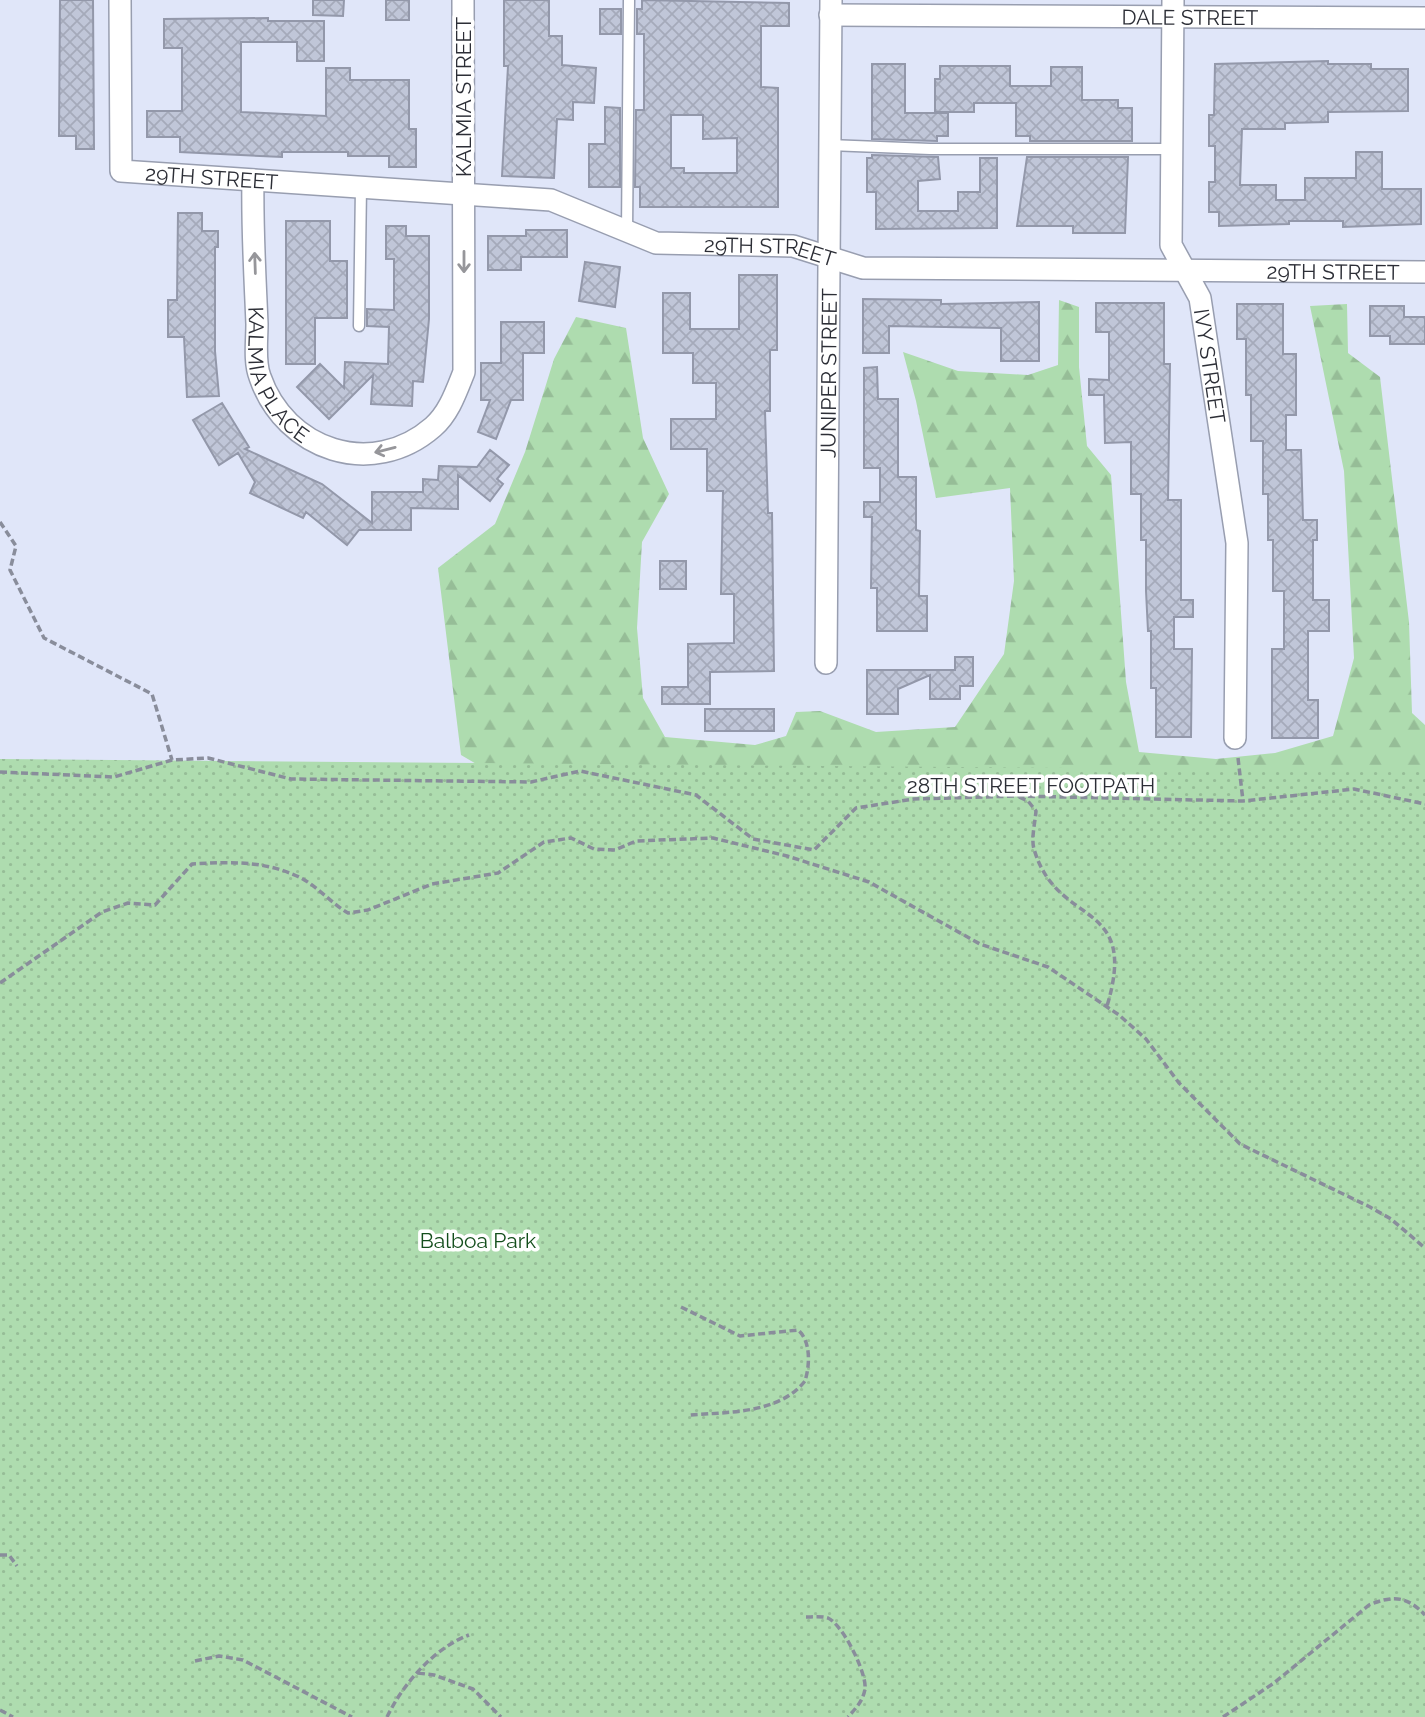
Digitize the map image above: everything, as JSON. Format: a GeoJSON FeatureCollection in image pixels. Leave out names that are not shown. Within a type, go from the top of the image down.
{"type":"FeatureCollection","features":[{"type":"Feature","properties":{"kind":"street","name":"29TH STREET"},"geometry":{"type":"LineString","coordinates":[[120,0],[121,171],[551,200],[656,243],[793,246],[863,268],[1425,272]]}},
{"type":"Feature","properties":{"kind":"street","name":"KALMIA STREET"},"geometry":{"type":"LineString","coordinates":[[463,0],[464,194]]}},
{"type":"Feature","properties":{"kind":"street","name":"DALE STREET"},"geometry":{"type":"LineString","coordinates":[[830,7],[1173,10],[1425,18]]}},
{"type":"Feature","properties":{"kind":"street","name":"JUNIPER STREET"},"geometry":{"type":"LineString","coordinates":[[826,663],[830,7]]}},
{"type":"Feature","properties":{"kind":"street","name":"IVY STREET"},"geometry":{"type":"LineString","coordinates":[[1173,10],[1171,245],[1200,298],[1237,543],[1235,738]]}},
{"type":"Feature","properties":{"kind":"street","name":"KALMIA PLACE"},"geometry":{"type":"LineString","coordinates":[[253,180],[258,375],[272,406],[301,436],[337,453],[364,455],[407,444],[433,427],[450,406],[464,372],[464,194]]}},
{"type":"Feature","properties":{"kind":"lane"},"geometry":{"type":"LineString","coordinates":[[627,232],[629,0]]}},
{"type":"Feature","properties":{"kind":"lane"},"geometry":{"type":"LineString","coordinates":[[830,145],[943,149],[1172,149]]}},
{"type":"Feature","properties":{"kind":"lane"},"geometry":{"type":"LineString","coordinates":[[359,326],[361,187]]}},
{"type":"Feature","properties":{"kind":"path"},"geometry":{"type":"LineString","coordinates":[[0,522],[16,546],[10,570],[44,638],[152,694],[172,760],[114,777],[0,772]]}},
{"type":"Feature","properties":{"kind":"path"},"geometry":{"type":"LineString","coordinates":[[1235,738],[1243,801]]}},
{"type":"Feature","properties":{"kind":"path","name":"28TH STREET FOOTPATH"},"geometry":{"type":"LineString","coordinates":[[172,760],[208,758],[304,780],[531,782],[580,771],[696,795],[753,839],[814,850],[856,808],[914,799],[1018,796],[1243,801],[1354,789],[1425,804]]}},
{"type":"Feature","properties":{"kind":"path"},"geometry":{"type":"LineString","coordinates":[[1018,796],[1036,811],[1032,846],[1041,868],[1076,908],[1101,923],[1110,936],[1116,953],[1116,973],[1107,1006]]}},
{"type":"Feature","properties":{"kind":"path"},"geometry":{"type":"LineString","coordinates":[[0,982],[102,912],[128,903],[155,905],[192,864],[242,860],[277,870],[301,878],[348,913],[368,910],[432,884],[498,873],[544,842],[571,838],[594,849],[615,850],[636,841],[713,838],[787,856],[869,882],[980,944],[1048,967],[1107,1006],[1146,1039],[1179,1083],[1240,1144],[1370,1207],[1391,1219],[1425,1248]]}},
{"type":"Feature","properties":{"kind":"path"},"geometry":{"type":"LineString","coordinates":[[681,1307],[740,1336],[798,1329],[806,1339],[808,1351],[805,1381],[783,1399],[740,1412],[690,1415]]}},
{"type":"Feature","properties":{"kind":"path"},"geometry":{"type":"LineString","coordinates":[[0,1555],[9,1555],[17,1566]]}},
{"type":"Feature","properties":{"kind":"path"},"geometry":{"type":"LineString","coordinates":[[1223,1717],[1274,1683],[1369,1605],[1386,1598],[1400,1597],[1415,1605],[1425,1615]]}},
{"type":"Feature","properties":{"kind":"path"},"geometry":{"type":"LineString","coordinates":[[806,1617],[826,1617],[839,1626],[856,1656],[865,1686],[861,1702],[848,1717]]}},
{"type":"Feature","properties":{"kind":"path"},"geometry":{"type":"LineString","coordinates":[[387,1717],[398,1694],[418,1673],[454,1640],[469,1635]]}},
{"type":"Feature","properties":{"kind":"path"},"geometry":{"type":"LineString","coordinates":[[195,1661],[219,1656],[243,1660],[352,1717]]}},
{"type":"Feature","properties":{"kind":"path"},"geometry":{"type":"LineString","coordinates":[[418,1673],[434,1675],[473,1689],[501,1717]]}},
{"type":"Feature","properties":{"kind":"path"},"geometry":{"type":"LineString","coordinates":[[0,1710],[13,1717]]}},
{"type":"Feature","properties":{"kind":"green space"},"geometry":{"type":"Polygon","coordinates":[[[1059,300],[1079,307],[1079,367],[1087,446],[1111,475],[1126,682],[1139,752],[1216,759],[1275,753],[1333,736],[1354,658],[1344,471],[1310,306],[1347,304],[1348,353],[1380,377],[1409,622],[1412,713],[1425,725],[1425,1027],[524,792],[461,755],[438,568],[495,524],[525,452],[554,359],[576,317],[626,328],[643,438],[669,494],[642,542],[637,628],[643,698],[665,737],[755,745],[786,736],[796,712],[820,711],[876,732],[955,727],[1004,654],[1014,581],[1010,488],[936,498],[903,352],[958,371],[1028,375],[1058,365],[1059,300]]]}},
{"type":"Feature","properties":{"kind":"green space","name":"Balboa Park"},"geometry":{"type":"Polygon","coordinates":[[[0,759],[1425,771],[1425,1717],[0,1717],[0,759]]]}},
{"type":"Feature","properties":{"kind":"building"},"geometry":{"type":"Polygon","coordinates":[[[60,0],[93,0],[94,149],[76,149],[76,136],[59,136],[60,0]]]}},
{"type":"Feature","properties":{"kind":"building"},"geometry":{"type":"Polygon","coordinates":[[[313,0],[344,0],[343,16],[313,15],[313,0]]]}},
{"type":"Feature","properties":{"kind":"building"},"geometry":{"type":"Polygon","coordinates":[[[386,0],[409,0],[409,20],[386,20],[386,0]]]}},
{"type":"Feature","properties":{"kind":"building"},"geometry":{"type":"Polygon","coordinates":[[[504,0],[549,0],[549,36],[562,36],[562,65],[596,68],[594,103],[573,102],[573,120],[557,119],[554,178],[502,176],[508,66],[504,66],[504,0]]]}},
{"type":"Feature","properties":{"kind":"building"},"geometry":{"type":"Polygon","coordinates":[[[642,0],[789,3],[789,26],[761,26],[761,87],[778,88],[778,207],[640,207],[640,187],[635,187],[636,110],[644,110],[644,34],[637,34],[637,9],[642,9],[642,0]],[[671,115],[671,168],[684,168],[684,173],[737,173],[737,138],[703,139],[703,115],[671,115]]]}},
{"type":"Feature","properties":{"kind":"building"},"geometry":{"type":"Polygon","coordinates":[[[600,9],[621,9],[621,34],[600,34],[600,9]]]}},
{"type":"Feature","properties":{"kind":"building"},"geometry":{"type":"Polygon","coordinates":[[[268,18],[268,21],[324,21],[324,61],[297,61],[297,42],[241,42],[241,112],[326,116],[326,68],[350,68],[350,80],[409,80],[409,129],[416,129],[416,167],[389,167],[389,156],[348,156],[348,152],[282,152],[282,157],[180,152],[180,137],[147,137],[147,111],[182,111],[182,48],[164,48],[164,19],[268,18]]]}},
{"type":"Feature","properties":{"kind":"building"},"geometry":{"type":"Polygon","coordinates":[[[1328,61],[1328,64],[1371,64],[1371,69],[1408,69],[1408,111],[1328,112],[1328,122],[1285,123],[1285,129],[1242,129],[1240,185],[1276,185],[1276,200],[1305,200],[1305,178],[1356,178],[1356,152],[1382,152],[1382,189],[1421,189],[1421,224],[1343,227],[1343,221],[1289,221],[1289,224],[1219,226],[1219,212],[1209,212],[1209,182],[1215,182],[1215,146],[1209,146],[1209,115],[1214,115],[1215,64],[1328,61]]]}},
{"type":"Feature","properties":{"kind":"building"},"geometry":{"type":"Polygon","coordinates":[[[872,64],[905,64],[905,113],[948,113],[948,136],[937,136],[937,141],[872,139],[872,64]]]}},
{"type":"Feature","properties":{"kind":"building"},"geometry":{"type":"Polygon","coordinates":[[[940,66],[1010,66],[1010,86],[1051,86],[1051,67],[1082,67],[1082,100],[1118,100],[1118,108],[1132,108],[1132,141],[1030,141],[1030,136],[1016,136],[1016,103],[974,103],[974,112],[935,112],[935,79],[940,79],[940,66]]]}},
{"type":"Feature","properties":{"kind":"building"},"geometry":{"type":"Polygon","coordinates":[[[605,107],[620,108],[620,187],[589,187],[589,144],[605,144],[605,107]]]}},
{"type":"Feature","properties":{"kind":"building"},"geometry":{"type":"Polygon","coordinates":[[[872,155],[938,157],[940,179],[918,181],[918,211],[958,211],[958,192],[980,192],[980,158],[997,158],[997,228],[876,229],[876,192],[867,192],[867,158],[872,158],[872,155]]]}},
{"type":"Feature","properties":{"kind":"building"},"geometry":{"type":"Polygon","coordinates":[[[1027,157],[1128,157],[1125,233],[1073,233],[1073,226],[1017,226],[1027,157]]]}},
{"type":"Feature","properties":{"kind":"building"},"geometry":{"type":"Polygon","coordinates":[[[178,213],[202,213],[202,231],[218,231],[218,247],[215,247],[215,351],[219,396],[187,397],[184,337],[168,337],[168,300],[177,300],[178,213]]]}},
{"type":"Feature","properties":{"kind":"building"},"geometry":{"type":"Polygon","coordinates":[[[286,221],[330,221],[330,261],[347,261],[347,318],[315,318],[315,364],[286,364],[286,221]]]}},
{"type":"Feature","properties":{"kind":"building"},"geometry":{"type":"Polygon","coordinates":[[[386,226],[406,226],[406,236],[429,236],[429,319],[423,382],[413,381],[412,406],[371,404],[373,375],[329,419],[297,387],[320,364],[344,388],[345,362],[388,364],[389,327],[367,326],[367,309],[394,310],[394,259],[386,259],[386,226]]]}},
{"type":"Feature","properties":{"kind":"building"},"geometry":{"type":"Polygon","coordinates":[[[526,230],[567,230],[567,257],[521,257],[521,270],[488,270],[488,236],[526,236],[526,230]]]}},
{"type":"Feature","properties":{"kind":"building"},"geometry":{"type":"Polygon","coordinates":[[[585,262],[620,267],[615,307],[579,301],[585,262]]]}},
{"type":"Feature","properties":{"kind":"building"},"geometry":{"type":"Polygon","coordinates":[[[739,275],[777,275],[777,350],[770,350],[770,411],[765,411],[768,513],[772,513],[774,671],[710,672],[710,704],[662,704],[662,687],[688,687],[688,644],[734,643],[734,594],[721,594],[723,491],[707,491],[707,449],[671,449],[671,419],[716,419],[716,383],[693,383],[693,353],[663,353],[663,293],[690,293],[690,329],[739,329],[739,275]]]}},
{"type":"Feature","properties":{"kind":"building"},"geometry":{"type":"Polygon","coordinates":[[[863,299],[941,300],[941,304],[1039,302],[1039,361],[1001,361],[1001,328],[889,326],[889,353],[863,353],[863,299]]]}},
{"type":"Feature","properties":{"kind":"building"},"geometry":{"type":"Polygon","coordinates":[[[1096,303],[1164,303],[1164,364],[1170,364],[1168,500],[1181,500],[1181,600],[1193,600],[1193,617],[1174,617],[1174,649],[1192,649],[1191,737],[1156,737],[1156,688],[1151,688],[1151,631],[1148,631],[1146,540],[1141,540],[1141,494],[1131,494],[1131,442],[1105,443],[1104,395],[1089,395],[1089,379],[1109,380],[1109,332],[1096,332],[1096,303]]]}},
{"type":"Feature","properties":{"kind":"building"},"geometry":{"type":"Polygon","coordinates":[[[1237,304],[1283,304],[1283,354],[1296,354],[1296,415],[1286,415],[1286,450],[1301,450],[1303,520],[1317,520],[1317,540],[1313,540],[1313,600],[1329,600],[1329,631],[1308,631],[1308,700],[1318,700],[1318,738],[1272,738],[1272,649],[1284,649],[1284,591],[1273,591],[1273,540],[1268,540],[1268,494],[1263,494],[1263,441],[1251,441],[1251,395],[1246,395],[1246,339],[1237,339],[1237,304]]]}},
{"type":"Feature","properties":{"kind":"building"},"geometry":{"type":"Polygon","coordinates":[[[1370,306],[1404,306],[1404,317],[1425,317],[1425,344],[1390,344],[1390,336],[1370,336],[1370,306]]]}},
{"type":"Feature","properties":{"kind":"building"},"geometry":{"type":"Polygon","coordinates":[[[501,322],[544,322],[544,353],[523,353],[523,400],[511,400],[496,439],[478,432],[490,400],[481,400],[481,363],[501,363],[501,322]]]}},
{"type":"Feature","properties":{"kind":"building"},"geometry":{"type":"Polygon","coordinates":[[[877,367],[878,399],[898,399],[898,477],[916,477],[916,530],[920,531],[919,596],[927,596],[927,631],[877,631],[877,588],[871,588],[872,517],[864,517],[864,502],[880,502],[880,468],[864,468],[864,368],[877,367]]]}},
{"type":"Feature","properties":{"kind":"building"},"geometry":{"type":"Polygon","coordinates":[[[222,403],[249,447],[245,449],[322,484],[372,523],[372,492],[423,492],[423,479],[438,480],[439,466],[477,467],[490,450],[509,465],[497,479],[503,484],[490,501],[458,475],[458,509],[411,508],[411,530],[359,530],[347,545],[306,512],[303,518],[250,493],[255,482],[238,453],[219,465],[193,420],[222,403]]]}},
{"type":"Feature","properties":{"kind":"building"},"geometry":{"type":"Polygon","coordinates":[[[660,561],[686,561],[686,589],[660,589],[660,561]]]}},
{"type":"Feature","properties":{"kind":"building"},"geometry":{"type":"Polygon","coordinates":[[[955,657],[973,657],[973,686],[960,686],[960,699],[930,699],[930,675],[898,689],[898,714],[867,714],[867,670],[955,670],[955,657]]]}},
{"type":"Feature","properties":{"kind":"building"},"geometry":{"type":"Polygon","coordinates":[[[705,709],[774,709],[774,731],[705,731],[705,709]]]}}]}
